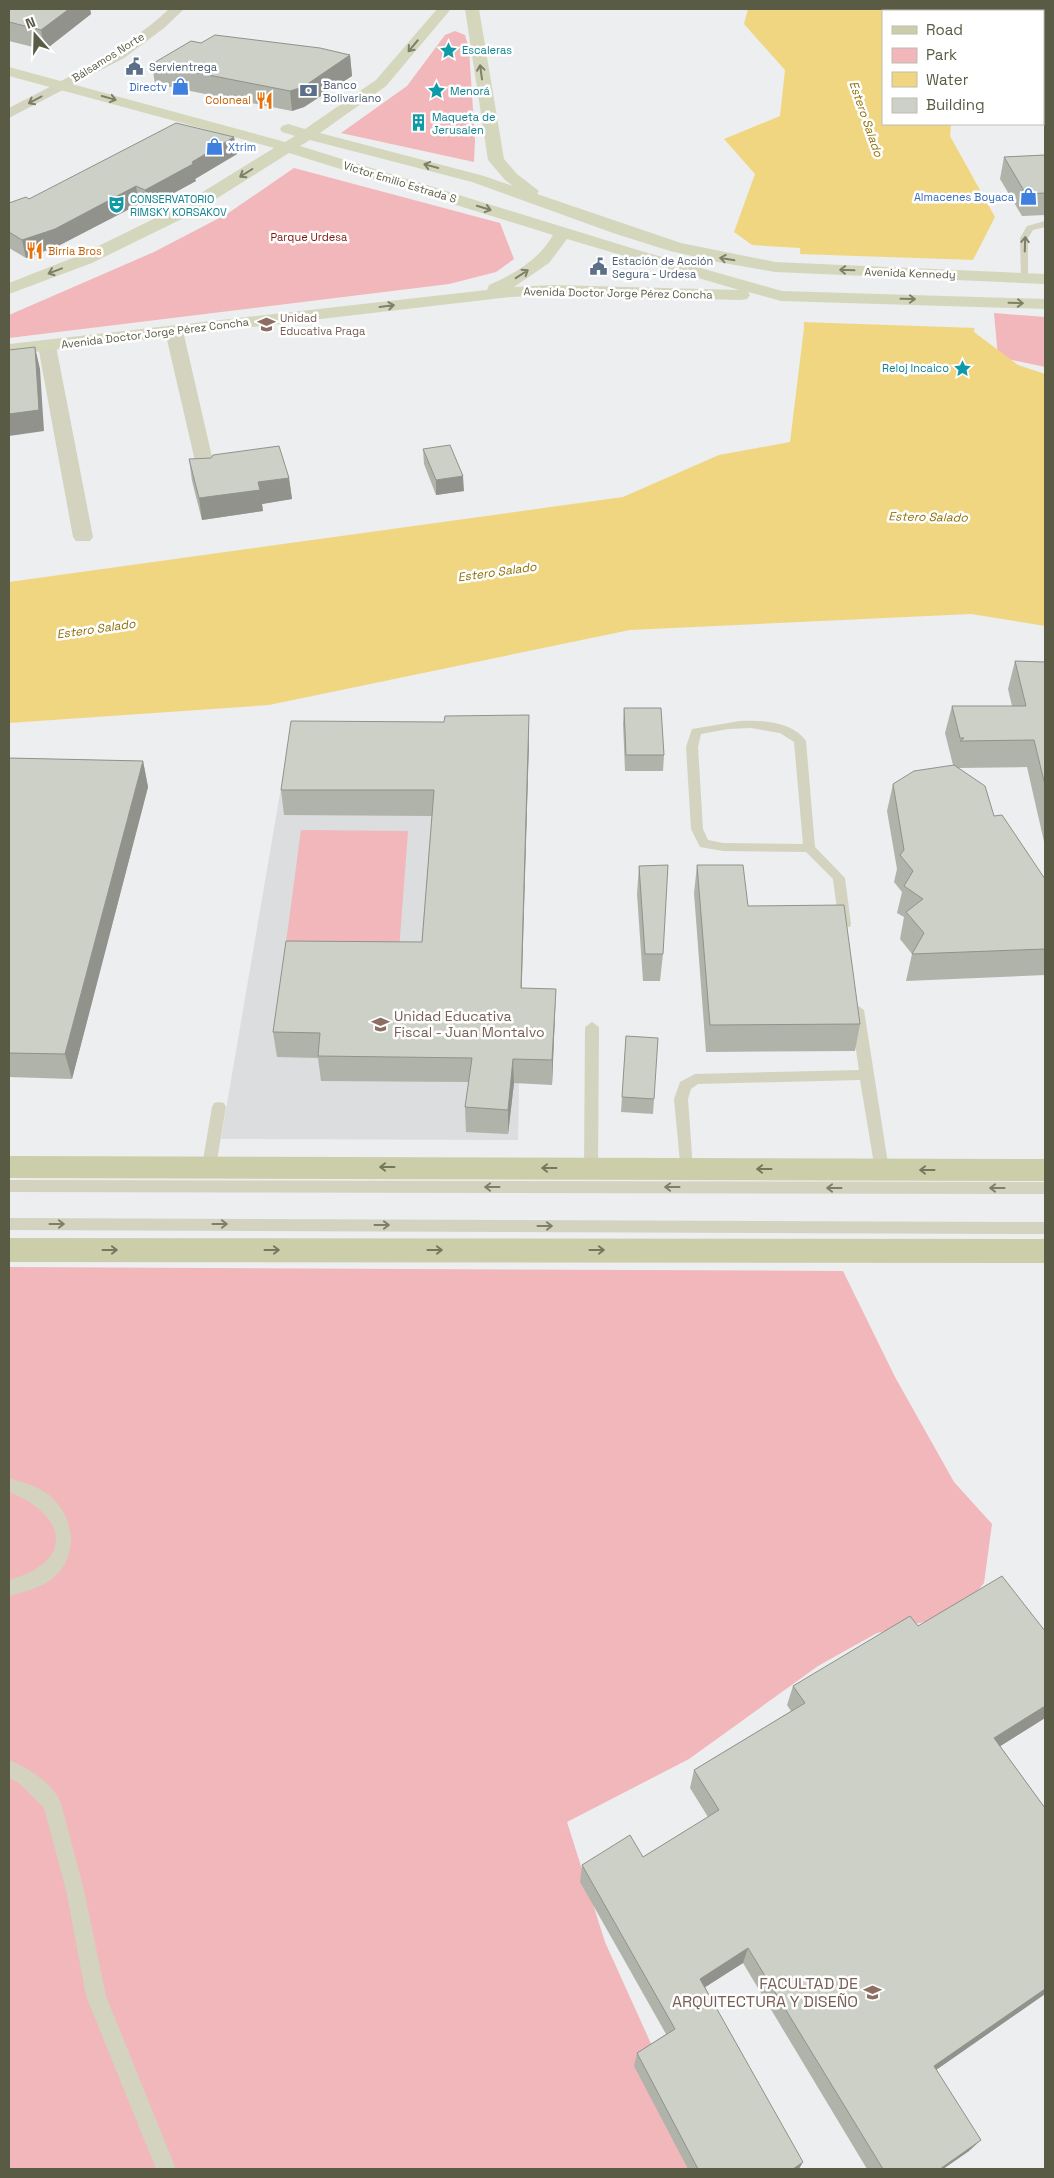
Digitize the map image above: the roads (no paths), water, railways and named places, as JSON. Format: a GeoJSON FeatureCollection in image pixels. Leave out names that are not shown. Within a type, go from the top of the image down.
{"type":"FeatureCollection","features":[{"type":"Feature","properties":{"kind":"main road"},"geometry":{"type":"LineString","coordinates":[[472,9],[496,160],[511,177],[526,188],[568,210]]}},
{"type":"Feature","properties":{"kind":"main road"},"geometry":{"type":"LineString","coordinates":[[9,289],[86,259],[186,210],[308,134],[382,83],[426,30],[451,18],[474,29],[476,34]]}},
{"type":"Feature","properties":{"kind":"main road"},"geometry":{"type":"LineString","coordinates":[[66,69],[104,79]]}},
{"type":"Feature","properties":{"kind":"main road","name":"Víctor Emilio Estrada S"},"geometry":{"type":"LineString","coordinates":[[9,71],[287,147],[560,239],[785,296]]}},
{"type":"Feature","properties":{"kind":"main road","name":"Víctor Emilio Estrada S"},"geometry":{"type":"LineString","coordinates":[[271,124],[478,179],[676,247],[775,267]]}},
{"type":"Feature","properties":{"kind":"main road"},"geometry":{"type":"LineString","coordinates":[[554,290],[560,239]]}},
{"type":"Feature","properties":{"kind":"main road"},"geometry":{"type":"LineString","coordinates":[[483,295],[526,273],[560,239]]}},
{"type":"Feature","properties":{"kind":"main road","name":"Avenida Kennedy"},"geometry":{"type":"LineString","coordinates":[[775,267],[1045,279]]}},
{"type":"Feature","properties":{"kind":"main road","name":"Avenida Doctor Jorge Pérez Concha"},"geometry":{"type":"LineString","coordinates":[[9,350],[483,295],[554,290],[785,296]]}},
{"type":"Feature","properties":{"kind":"main road","name":"Avenida Kennedy"},"geometry":{"type":"LineString","coordinates":[[785,296],[1045,304]]}},
{"type":"Feature","properties":{"kind":"main road"},"geometry":{"type":"LineString","coordinates":[[9,1167],[209,1166],[1045,1170]]}},
{"type":"Feature","properties":{"kind":"main road"},"geometry":{"type":"LineString","coordinates":[[9,1250],[1045,1251]]}},
{"type":"Feature","properties":{"kind":"street","name":"Bálsamos Norte"},"geometry":{"type":"LineString","coordinates":[[9,114],[85,74],[166,20],[177,9]]}},
{"type":"Feature","properties":{"kind":"street"},"geometry":{"type":"LineString","coordinates":[[174,331],[207,474]]}},
{"type":"Feature","properties":{"kind":"street"},"geometry":{"type":"LineString","coordinates":[[47,346],[83,537]]}},
{"type":"Feature","properties":{"kind":"lane"},"geometry":{"type":"LineString","coordinates":[[1024,278],[1024,238],[1030,228],[1045,224]]}},
{"type":"Feature","properties":{"kind":"lane"},"geometry":{"type":"LineString","coordinates":[[809,848],[723,847],[704,844],[697,829],[692,748],[696,732],[719,725],[758,726],[785,730],[800,741],[809,848],[839,878],[847,937]]}},
{"type":"Feature","properties":{"kind":"lane"},"geometry":{"type":"LineString","coordinates":[[855,996],[882,1170]]}},
{"type":"Feature","properties":{"kind":"lane"},"geometry":{"type":"LineString","coordinates":[[591,1168],[592,1027]]}},
{"type":"Feature","properties":{"kind":"lane"},"geometry":{"type":"LineString","coordinates":[[686,1169],[681,1099],[685,1086],[696,1079],[866,1075]]}},
{"type":"Feature","properties":{"kind":"lane"},"geometry":{"type":"LineString","coordinates":[[209,1166],[219,1107]]}},
{"type":"Feature","properties":{"kind":"lane"},"geometry":{"type":"LineString","coordinates":[[9,1186],[1045,1188]]}},
{"type":"Feature","properties":{"kind":"lane"},"geometry":{"type":"LineString","coordinates":[[9,1224],[1045,1228]]}},
{"type":"Feature","properties":{"kind":"lane"},"geometry":{"type":"LineString","coordinates":[[9,1485],[41,1499],[61,1519],[65,1544],[52,1569],[33,1582],[9,1588]]}},
{"type":"Feature","properties":{"kind":"lane"},"geometry":{"type":"LineString","coordinates":[[9,1770],[25,1777],[52,1803],[75,1890],[96,1996],[166,2169]]}},
{"type":"Feature","properties":{"kind":"water","name":"Estero Salado"},"geometry":{"type":"Polygon","coordinates":[[[748,9],[912,10],[882,10],[882,125],[951,125],[950,136],[995,217],[973,260],[976,311],[974,332],[1018,365],[1045,374],[1045,626],[971,614],[630,630],[269,705],[9,723],[9,582],[623,497],[719,455],[790,442],[804,328],[800,248],[752,245],[734,232],[755,174],[724,139],[780,116],[785,70],[744,24],[748,9]]]}},
{"type":"Feature","properties":{"kind":"place","name":"Escaleras"},"geometry":{"type":"Point","coordinates":[448,50]}},
{"type":"Feature","properties":{"kind":"place","name":"Servientrega"},"geometry":{"type":"Point","coordinates":[135,67]}},
{"type":"Feature","properties":{"kind":"place","name":"Directv"},"geometry":{"type":"Point","coordinates":[181,87]}},
{"type":"Feature","properties":{"kind":"place","name":"Banco Bolivariano"},"geometry":{"type":"Point","coordinates":[309,91]}},
{"type":"Feature","properties":{"kind":"place","name":"Menorá"},"geometry":{"type":"Point","coordinates":[436,91]}},
{"type":"Feature","properties":{"kind":"place","name":"Coloneal"},"geometry":{"type":"Point","coordinates":[265,100]}},
{"type":"Feature","properties":{"kind":"place","name":"Maqueta de Jerusalen"},"geometry":{"type":"Point","coordinates":[418,123]}},
{"type":"Feature","properties":{"kind":"place","name":"Xtrim"},"geometry":{"type":"Point","coordinates":[214,147]}},
{"type":"Feature","properties":{"kind":"place","name":"Almacenes Boyaca"},"geometry":{"type":"Point","coordinates":[1028,197]}},
{"type":"Feature","properties":{"kind":"place","name":"CONSERVATORIO RIMSKY KORSAKOV"},"geometry":{"type":"Point","coordinates":[116,205]}},
{"type":"Feature","properties":{"kind":"place","name":"Birria Bros"},"geometry":{"type":"Point","coordinates":[34,251]}},
{"type":"Feature","properties":{"kind":"place","name":"Estación de Acción Segura - Urdesa"},"geometry":{"type":"Point","coordinates":[598,267]}},
{"type":"Feature","properties":{"kind":"place","name":"Unidad Educativa Praga"},"geometry":{"type":"Point","coordinates":[266,324]}},
{"type":"Feature","properties":{"kind":"place","name":"Reloj Incaico"},"geometry":{"type":"Point","coordinates":[963,368]}},
{"type":"Feature","properties":{"kind":"place","name":"Unidad Educativa Fiscal - Juan Montalvo"},"geometry":{"type":"Point","coordinates":[380,1024]}},
{"type":"Feature","properties":{"kind":"place","name":"FACULTAD DE ARQUITECTURA Y DISEÑO"},"geometry":{"type":"Point","coordinates":[872,1992]}},
{"type":"Feature","properties":{"kind":"park label","name":"Parque Urdesa"},"geometry":{"type":"Point","coordinates":[309,237]}}]}
